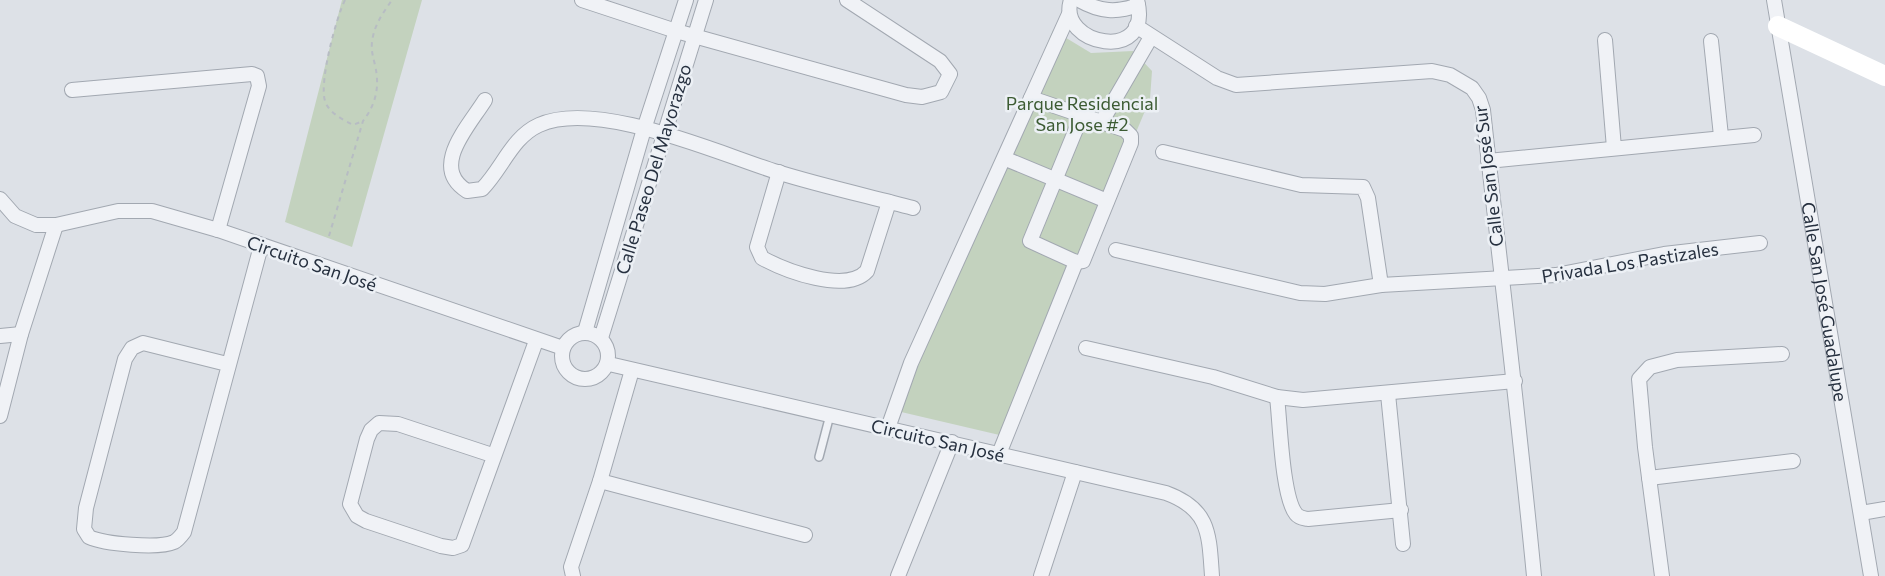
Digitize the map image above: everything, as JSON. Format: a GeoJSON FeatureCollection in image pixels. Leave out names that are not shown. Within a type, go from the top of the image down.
{"type":"FeatureCollection","features":[{"type":"Feature","properties":{"kind":"street"},"geometry":{"type":"LineString","coordinates":[[582,0],[685,34],[906,95],[922,97],[941,92],[950,74],[940,61],[847,0]]}},
{"type":"Feature","properties":{"kind":"street","name":"Calle Paseo Del Mayorazgo"},"geometry":{"type":"LineString","coordinates":[[601,338],[654,131],[685,34],[686,0]]}},
{"type":"Feature","properties":{"kind":"street","name":"Calle Paseo Del Mayorazgo"},"geometry":{"type":"LineString","coordinates":[[585,332],[685,34],[706,0]]}},
{"type":"Feature","properties":{"kind":"street"},"geometry":{"type":"LineString","coordinates":[[1070,7],[1083,33],[1102,41],[1120,42],[1127,38],[1136,26],[1138,2],[1114,11],[1096,8],[1079,0]]}},
{"type":"Feature","properties":{"kind":"street","name":"Calle San José Guadalupe"},"geometry":{"type":"LineString","coordinates":[[1774,0],[1871,576]]}},
{"type":"Feature","properties":{"kind":"street"},"geometry":{"type":"LineString","coordinates":[[888,428],[911,363],[1006,159],[1070,7]]}},
{"type":"Feature","properties":{"kind":"street","name":"Calle San José Sur"},"geometry":{"type":"LineString","coordinates":[[1136,26],[1217,78],[1236,85],[1414,70],[1450,75],[1472,88],[1479,98],[1488,161],[1500,277],[1515,381],[1534,576]]}},
{"type":"Feature","properties":{"kind":"street"},"geometry":{"type":"LineString","coordinates":[[1778,26],[1885,76]]}},
{"type":"Feature","properties":{"kind":"street"},"geometry":{"type":"LineString","coordinates":[[1101,123],[1151,37]]}},
{"type":"Feature","properties":{"kind":"street"},"geometry":{"type":"LineString","coordinates":[[1605,40],[1614,148]]}},
{"type":"Feature","properties":{"kind":"street"},"geometry":{"type":"LineString","coordinates":[[1711,41],[1721,136]]}},
{"type":"Feature","properties":{"kind":"street"},"geometry":{"type":"LineString","coordinates":[[72,90],[252,74],[257,76],[260,86],[218,230]]}},
{"type":"Feature","properties":{"kind":"street"},"geometry":{"type":"LineString","coordinates":[[1031,98],[1081,117],[1125,130],[1131,136],[1131,143],[1083,261],[1076,262],[1030,241],[1081,117]]}},
{"type":"Feature","properties":{"kind":"street"},"geometry":{"type":"LineString","coordinates":[[485,100],[453,150],[450,163],[454,180],[467,191],[482,189],[522,137],[536,126],[554,119],[589,118],[654,131],[778,172],[913,208]]}},
{"type":"Feature","properties":{"kind":"street"},"geometry":{"type":"LineString","coordinates":[[1488,161],[1721,136],[1754,135]]}},
{"type":"Feature","properties":{"kind":"street"},"geometry":{"type":"LineString","coordinates":[[1163,152],[1301,185],[1363,187],[1368,198],[1381,285]]}},
{"type":"Feature","properties":{"kind":"street"},"geometry":{"type":"LineString","coordinates":[[1006,159],[1107,201]]}},
{"type":"Feature","properties":{"kind":"street"},"geometry":{"type":"LineString","coordinates":[[778,172],[758,247],[762,258],[786,270],[843,282],[859,279],[867,271],[889,202]]}},
{"type":"Feature","properties":{"kind":"street","name":"Circuito San José"},"geometry":{"type":"LineString","coordinates":[[0,198],[15,216],[36,225],[56,225],[118,211],[152,212],[218,230],[536,341],[563,348]]}},
{"type":"Feature","properties":{"kind":"street"},"geometry":{"type":"LineString","coordinates":[[0,416],[21,334],[56,225]]}},
{"type":"Feature","properties":{"kind":"street","name":"Privada Los Pastizales"},"geometry":{"type":"LineString","coordinates":[[1116,250],[1300,293],[1325,294],[1381,285],[1500,277],[1518,279],[1556,275],[1664,254],[1760,243]]}},
{"type":"Feature","properties":{"kind":"street"},"geometry":{"type":"LineString","coordinates":[[227,364],[143,343],[132,348],[126,359],[86,508],[84,529],[89,537],[108,543],[166,544],[180,537],[187,520],[227,364],[261,246]]}},
{"type":"Feature","properties":{"kind":"street"},"geometry":{"type":"LineString","coordinates":[[999,454],[1076,262]]}},
{"type":"Feature","properties":{"kind":"street"},"geometry":{"type":"LineString","coordinates":[[585,332],[601,338],[609,351],[609,364],[594,378],[577,378],[564,366],[563,348],[571,337],[585,332]]}},
{"type":"Feature","properties":{"kind":"street"},"geometry":{"type":"LineString","coordinates":[[0,336],[21,334]]}},
{"type":"Feature","properties":{"kind":"street"},"geometry":{"type":"LineString","coordinates":[[492,455],[398,424],[379,423],[371,430],[367,439],[350,504],[357,516],[366,521],[441,546],[458,547],[465,539],[492,455],[536,341]]}},
{"type":"Feature","properties":{"kind":"street"},"geometry":{"type":"LineString","coordinates":[[1086,348],[1213,377],[1277,397],[1303,400],[1515,381]]}},
{"type":"Feature","properties":{"kind":"street"},"geometry":{"type":"LineString","coordinates":[[1662,576],[1639,393],[1639,379],[1643,371],[1657,364],[1677,360],[1782,354]]}},
{"type":"Feature","properties":{"kind":"street","name":"Circuito San José"},"geometry":{"type":"LineString","coordinates":[[609,364],[952,442],[1182,499],[1201,516],[1207,528],[1212,576]]}},
{"type":"Feature","properties":{"kind":"street"},"geometry":{"type":"LineString","coordinates":[[573,576],[571,567],[600,481],[632,370]]}},
{"type":"Feature","properties":{"kind":"street"},"geometry":{"type":"LineString","coordinates":[[1388,394],[1403,544]]}},
{"type":"Feature","properties":{"kind":"street"},"geometry":{"type":"LineString","coordinates":[[1277,397],[1290,502],[1300,518],[1401,510]]}},
{"type":"Feature","properties":{"kind":"street"},"geometry":{"type":"LineString","coordinates":[[898,576],[952,442]]}},
{"type":"Feature","properties":{"kind":"street"},"geometry":{"type":"LineString","coordinates":[[1649,478],[1793,462]]}},
{"type":"Feature","properties":{"kind":"street"},"geometry":{"type":"LineString","coordinates":[[1041,576],[1075,472]]}},
{"type":"Feature","properties":{"kind":"street"},"geometry":{"type":"LineString","coordinates":[[600,481],[806,535]]}},
{"type":"Feature","properties":{"kind":"street"},"geometry":{"type":"LineString","coordinates":[[1861,513],[1885,510]]}},
{"type":"Feature","properties":{"kind":"lane"},"geometry":{"type":"LineString","coordinates":[[819,457],[830,415]]}},
{"type":"Feature","properties":{"kind":"path"},"geometry":{"type":"LineString","coordinates":[[345,0],[334,31],[323,92],[325,102],[331,111],[353,124],[363,121]]}},
{"type":"Feature","properties":{"kind":"path"},"geometry":{"type":"LineString","coordinates":[[329,236],[363,121],[374,106],[377,96],[373,36],[376,23],[392,0]]}},
{"type":"Feature","properties":{"kind":"green space"},"geometry":{"type":"Polygon","coordinates":[[[342,0],[422,0],[352,247],[285,222],[342,0]]]}},
{"type":"Feature","properties":{"kind":"green space","name":"Parque Residencial San Jose #2"},"geometry":{"type":"Polygon","coordinates":[[[1053,30],[1091,53],[1133,51],[1152,71],[1150,99],[1008,437],[897,411],[1053,30]]]}}]}
